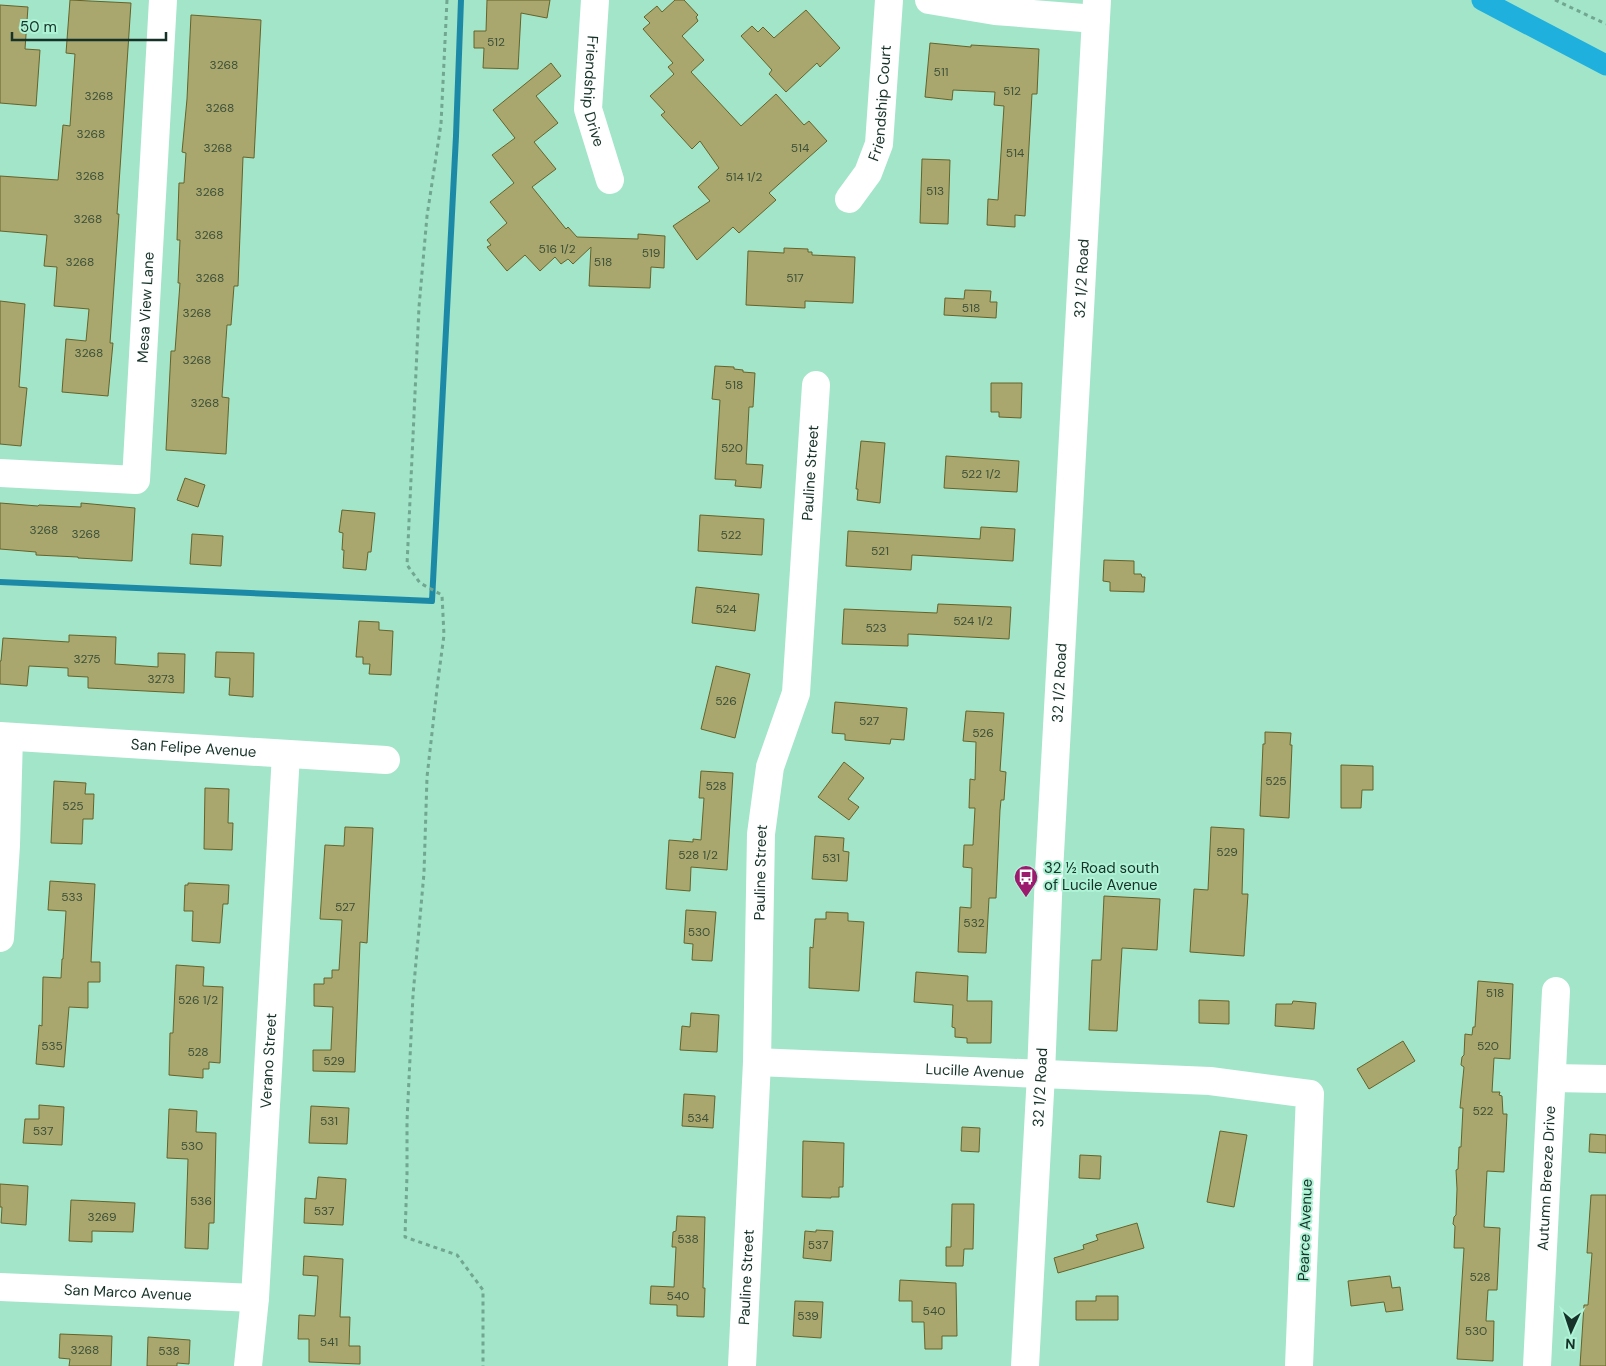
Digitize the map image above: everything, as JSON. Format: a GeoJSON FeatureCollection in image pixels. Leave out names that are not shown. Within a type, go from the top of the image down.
{"type":"FeatureCollection","features":[{"type":"Feature","properties":{"kind":"street","name":"Mesa View Lane"},"geometry":{"type":"LineString","coordinates":[[0,473],[136,480],[163,0]]}},
{"type":"Feature","properties":{"kind":"street","name":"Friendship Drive"},"geometry":{"type":"LineString","coordinates":[[595,0],[588,109],[610,180]]}},
{"type":"Feature","properties":{"kind":"street","name":"Friendship Court"},"geometry":{"type":"LineString","coordinates":[[849,199],[868,173],[879,144],[889,0]]}},
{"type":"Feature","properties":{"kind":"street"},"geometry":{"type":"LineString","coordinates":[[929,0],[995,11],[1096,10]]}},
{"type":"Feature","properties":{"kind":"street","name":"32 1/2 Road"},"geometry":{"type":"LineString","coordinates":[[1025,1366],[1041,1074],[1049,872],[1096,10]]}},
{"type":"Feature","properties":{"kind":"street","name":"Pauline Street"},"geometry":{"type":"LineString","coordinates":[[742,1366],[757,1062],[761,834],[770,767],[796,693],[816,385]]}},
{"type":"Feature","properties":{"kind":"street"},"geometry":{"type":"LineString","coordinates":[[0,938],[6,845],[4,737]]}},
{"type":"Feature","properties":{"kind":"street","name":"San Felipe Avenue"},"geometry":{"type":"LineString","coordinates":[[4,737],[386,760]]}},
{"type":"Feature","properties":{"kind":"street","name":"Verano Street"},"geometry":{"type":"LineString","coordinates":[[248,1366],[255,1298],[286,754]]}},
{"type":"Feature","properties":{"kind":"street","name":"Autumn Breeze Drive"},"geometry":{"type":"LineString","coordinates":[[1537,1366],[1556,991]]}},
{"type":"Feature","properties":{"kind":"street","name":"Lucille Avenue"},"geometry":{"type":"LineString","coordinates":[[757,1062],[1210,1081],[1310,1094]]}},
{"type":"Feature","properties":{"kind":"street"},"geometry":{"type":"LineString","coordinates":[[1552,1078],[1606,1079]]}},
{"type":"Feature","properties":{"kind":"street","name":"Pearce Avenue"},"geometry":{"type":"LineString","coordinates":[[1299,1366],[1310,1094]]}},
{"type":"Feature","properties":{"kind":"street","name":"San Marco Avenue"},"geometry":{"type":"LineString","coordinates":[[0,1287],[255,1298]]}},
{"type":"Feature","properties":{"kind":"path"},"geometry":{"type":"LineString","coordinates":[[447,0],[441,124],[427,216],[419,307],[408,520],[407,565],[420,583],[442,595],[444,636],[427,777],[424,873],[413,995],[407,1120],[405,1237],[457,1255],[483,1290],[483,1366]]}},
{"type":"Feature","properties":{"kind":"path"},"geometry":{"type":"LineString","coordinates":[[1555,0],[1606,24]]}},
{"type":"Feature","properties":{"kind":"building"},"geometry":{"type":"Polygon","coordinates":[[[70,0],[131,3],[110,343],[113,343],[108,396],[62,392],[66,339],[86,341],[89,309],[54,306],[57,267],[44,266],[47,235],[0,231],[0,176],[58,180],[63,125],[70,126],[75,54],[66,53],[70,0]]]}},
{"type":"Feature","properties":{"kind":"building"},"geometry":{"type":"Polygon","coordinates":[[[487,0],[550,0],[547,18],[521,13],[518,69],[483,68],[484,48],[474,48],[474,31],[486,31],[487,0]]]}},
{"type":"Feature","properties":{"kind":"building"},"geometry":{"type":"Polygon","coordinates":[[[675,0],[684,0],[698,15],[696,17],[698,21],[682,36],[704,60],[691,72],[741,126],[776,94],[804,125],[809,121],[827,141],[769,193],[776,200],[739,233],[733,227],[697,260],[673,226],[710,201],[698,187],[719,168],[700,141],[692,149],[661,115],[665,112],[650,96],[674,74],[668,67],[673,63],[643,29],[650,23],[644,17],[657,6],[662,12],[675,0]]]}},
{"type":"Feature","properties":{"kind":"building"},"geometry":{"type":"Polygon","coordinates":[[[0,5],[28,7],[25,49],[40,50],[36,106],[0,103],[0,5]]]}},
{"type":"Feature","properties":{"kind":"building"},"geometry":{"type":"Polygon","coordinates":[[[806,10],[840,48],[820,67],[817,63],[786,92],[769,74],[772,70],[741,36],[752,26],[758,32],[763,27],[774,38],[806,10]]]}},
{"type":"Feature","properties":{"kind":"building"},"geometry":{"type":"Polygon","coordinates":[[[191,15],[261,20],[254,158],[243,157],[238,286],[234,286],[231,325],[227,325],[222,397],[229,398],[226,454],[166,450],[171,351],[175,351],[180,283],[178,283],[180,240],[177,240],[179,183],[184,183],[186,153],[182,152],[187,99],[191,15]]]}},
{"type":"Feature","properties":{"kind":"building"},"geometry":{"type":"Polygon","coordinates":[[[930,43],[971,47],[971,45],[1039,49],[1037,94],[1032,94],[1025,216],[1015,215],[1015,227],[987,225],[988,199],[998,200],[1004,106],[994,105],[995,92],[953,90],[952,100],[925,97],[930,43]]]}},
{"type":"Feature","properties":{"kind":"building"},"geometry":{"type":"Polygon","coordinates":[[[551,63],[561,76],[536,96],[558,123],[534,142],[556,169],[532,187],[566,229],[568,227],[577,237],[638,239],[638,234],[665,236],[664,268],[651,267],[650,288],[589,286],[591,247],[573,264],[568,259],[561,264],[555,257],[540,271],[525,255],[507,271],[487,247],[491,245],[487,240],[507,223],[490,202],[514,183],[492,155],[515,138],[493,110],[551,63]]]}},
{"type":"Feature","properties":{"kind":"building"},"geometry":{"type":"Polygon","coordinates":[[[922,159],[950,160],[948,224],[920,223],[922,159]]]}},
{"type":"Feature","properties":{"kind":"building"},"geometry":{"type":"Polygon","coordinates":[[[784,248],[808,249],[808,252],[812,252],[812,255],[855,257],[853,303],[805,301],[805,308],[746,305],[748,251],[784,253],[784,248]]]}},
{"type":"Feature","properties":{"kind":"building"},"geometry":{"type":"Polygon","coordinates":[[[965,290],[991,291],[990,302],[997,302],[996,318],[944,315],[945,298],[964,299],[965,290]]]}},
{"type":"Feature","properties":{"kind":"building"},"geometry":{"type":"Polygon","coordinates":[[[0,301],[25,304],[19,387],[27,388],[21,446],[0,444],[0,301]]]}},
{"type":"Feature","properties":{"kind":"building"},"geometry":{"type":"Polygon","coordinates":[[[715,366],[734,367],[734,369],[743,370],[743,372],[755,373],[753,407],[749,407],[746,464],[763,465],[761,488],[735,486],[736,480],[715,479],[720,400],[712,399],[715,366]]]}},
{"type":"Feature","properties":{"kind":"building"},"geometry":{"type":"Polygon","coordinates":[[[991,383],[1022,383],[1021,418],[999,417],[999,412],[991,412],[991,383]]]}},
{"type":"Feature","properties":{"kind":"building"},"geometry":{"type":"Polygon","coordinates":[[[861,441],[885,443],[880,503],[857,500],[858,489],[856,489],[861,441]]]}},
{"type":"Feature","properties":{"kind":"building"},"geometry":{"type":"Polygon","coordinates":[[[946,456],[1019,461],[1017,492],[944,488],[946,456]]]}},
{"type":"Feature","properties":{"kind":"building"},"geometry":{"type":"Polygon","coordinates":[[[185,478],[205,485],[198,507],[177,500],[185,478]]]}},
{"type":"Feature","properties":{"kind":"building"},"geometry":{"type":"Polygon","coordinates":[[[0,503],[81,507],[81,503],[135,508],[132,561],[36,555],[36,552],[0,549],[0,503]]]}},
{"type":"Feature","properties":{"kind":"building"},"geometry":{"type":"Polygon","coordinates":[[[342,510],[375,513],[371,552],[368,552],[366,570],[343,568],[343,533],[339,532],[342,510]]]}},
{"type":"Feature","properties":{"kind":"building"},"geometry":{"type":"Polygon","coordinates":[[[700,515],[764,519],[762,555],[698,551],[700,515]]]}},
{"type":"Feature","properties":{"kind":"building"},"geometry":{"type":"Polygon","coordinates":[[[981,527],[1015,529],[1013,561],[912,555],[911,570],[846,566],[848,531],[980,539],[981,527]]]}},
{"type":"Feature","properties":{"kind":"building"},"geometry":{"type":"Polygon","coordinates":[[[192,534],[223,536],[221,566],[190,564],[192,534]]]}},
{"type":"Feature","properties":{"kind":"building"},"geometry":{"type":"Polygon","coordinates":[[[1104,560],[1134,561],[1134,574],[1141,574],[1142,577],[1145,577],[1144,592],[1110,591],[1110,582],[1103,581],[1104,560]]]}},
{"type":"Feature","properties":{"kind":"building"},"geometry":{"type":"Polygon","coordinates":[[[696,587],[759,594],[755,631],[692,623],[696,587]]]}},
{"type":"Feature","properties":{"kind":"building"},"geometry":{"type":"Polygon","coordinates":[[[938,604],[1011,607],[1009,639],[908,634],[908,646],[842,644],[844,609],[937,613],[938,604]]]}},
{"type":"Feature","properties":{"kind":"building"},"geometry":{"type":"Polygon","coordinates":[[[359,621],[379,622],[379,630],[393,631],[391,675],[369,674],[370,664],[363,664],[363,657],[356,657],[359,621]]]}},
{"type":"Feature","properties":{"kind":"building"},"geometry":{"type":"Polygon","coordinates":[[[69,635],[116,637],[115,664],[158,667],[158,653],[185,654],[184,693],[88,688],[88,677],[68,676],[68,668],[29,666],[27,686],[0,684],[3,638],[69,642],[69,635]]]}},
{"type":"Feature","properties":{"kind":"building"},"geometry":{"type":"Polygon","coordinates":[[[216,652],[254,653],[253,697],[229,695],[230,678],[215,677],[216,652]]]}},
{"type":"Feature","properties":{"kind":"building"},"geometry":{"type":"Polygon","coordinates":[[[716,666],[750,674],[735,738],[701,729],[716,666]]]}},
{"type":"Feature","properties":{"kind":"building"},"geometry":{"type":"Polygon","coordinates":[[[835,702],[907,708],[904,740],[891,739],[890,744],[855,741],[845,740],[845,734],[832,733],[835,702]]]}},
{"type":"Feature","properties":{"kind":"building"},"geometry":{"type":"Polygon","coordinates":[[[966,711],[1004,713],[1000,771],[1006,772],[1004,800],[1001,800],[1000,810],[996,898],[989,898],[986,953],[958,952],[960,907],[971,908],[972,868],[963,867],[964,845],[973,845],[975,808],[969,808],[970,779],[975,780],[976,742],[963,741],[966,711]]]}},
{"type":"Feature","properties":{"kind":"building"},"geometry":{"type":"Polygon","coordinates":[[[1265,732],[1291,733],[1289,818],[1260,816],[1265,732]]]}},
{"type":"Feature","properties":{"kind":"building"},"geometry":{"type":"Polygon","coordinates":[[[844,762],[864,778],[848,799],[859,807],[849,820],[818,797],[844,762]]]}},
{"type":"Feature","properties":{"kind":"building"},"geometry":{"type":"Polygon","coordinates":[[[1341,765],[1373,766],[1373,790],[1362,790],[1361,808],[1341,808],[1341,765]]]}},
{"type":"Feature","properties":{"kind":"building"},"geometry":{"type":"Polygon","coordinates":[[[701,771],[733,773],[727,870],[691,867],[690,891],[666,889],[669,840],[693,842],[693,839],[701,840],[704,798],[699,798],[701,771]]]}},
{"type":"Feature","properties":{"kind":"building"},"geometry":{"type":"Polygon","coordinates":[[[54,781],[86,783],[85,794],[94,794],[93,819],[83,819],[82,844],[51,843],[54,781]]]}},
{"type":"Feature","properties":{"kind":"building"},"geometry":{"type":"Polygon","coordinates":[[[205,788],[229,789],[228,823],[233,823],[232,850],[204,849],[205,788]]]}},
{"type":"Feature","properties":{"kind":"building"},"geometry":{"type":"Polygon","coordinates":[[[345,827],[373,828],[367,943],[360,942],[355,1072],[313,1071],[313,1050],[331,1050],[333,1007],[314,1006],[314,984],[324,984],[324,978],[332,978],[332,970],[339,970],[342,920],[320,919],[325,845],[344,846],[345,827]]]}},
{"type":"Feature","properties":{"kind":"building"},"geometry":{"type":"Polygon","coordinates":[[[1211,827],[1244,829],[1242,894],[1248,894],[1244,956],[1190,952],[1194,889],[1208,890],[1211,827]]]}},
{"type":"Feature","properties":{"kind":"building"},"geometry":{"type":"Polygon","coordinates":[[[815,836],[844,838],[843,851],[849,852],[847,881],[812,879],[815,836]]]}},
{"type":"Feature","properties":{"kind":"building"},"geometry":{"type":"Polygon","coordinates":[[[50,881],[95,884],[91,962],[100,962],[100,982],[88,982],[88,1008],[69,1007],[64,1067],[36,1064],[39,1025],[42,1026],[43,977],[61,978],[63,959],[66,911],[48,910],[50,881]]]}},
{"type":"Feature","properties":{"kind":"building"},"geometry":{"type":"Polygon","coordinates":[[[188,883],[229,885],[228,904],[223,904],[220,943],[192,941],[193,911],[184,911],[185,885],[188,885],[188,883]]]}},
{"type":"Feature","properties":{"kind":"building"},"geometry":{"type":"Polygon","coordinates":[[[1104,896],[1160,899],[1157,950],[1122,948],[1117,1031],[1089,1030],[1092,960],[1101,960],[1104,896]]]}},
{"type":"Feature","properties":{"kind":"building"},"geometry":{"type":"Polygon","coordinates":[[[686,910],[716,912],[712,961],[692,960],[693,944],[684,943],[686,910]]]}},
{"type":"Feature","properties":{"kind":"building"},"geometry":{"type":"Polygon","coordinates":[[[826,912],[848,913],[848,921],[864,922],[859,991],[809,988],[810,947],[813,948],[815,919],[826,919],[826,912]]]}},
{"type":"Feature","properties":{"kind":"building"},"geometry":{"type":"Polygon","coordinates":[[[176,965],[204,967],[203,986],[223,987],[220,1063],[209,1062],[209,1069],[203,1069],[203,1078],[169,1075],[170,1033],[173,1033],[176,965]]]}},
{"type":"Feature","properties":{"kind":"building"},"geometry":{"type":"Polygon","coordinates":[[[916,972],[968,976],[967,1001],[992,1001],[991,1043],[967,1043],[967,1038],[955,1037],[955,1028],[952,1027],[953,1005],[914,1002],[916,972]]]}},
{"type":"Feature","properties":{"kind":"building"},"geometry":{"type":"Polygon","coordinates":[[[1478,981],[1513,984],[1510,1059],[1494,1058],[1492,1092],[1500,1092],[1503,1114],[1507,1114],[1504,1172],[1487,1171],[1484,1227],[1500,1228],[1497,1290],[1488,1290],[1486,1321],[1494,1321],[1493,1361],[1457,1359],[1464,1248],[1454,1248],[1455,1226],[1453,1224],[1456,1215],[1456,1170],[1458,1169],[1459,1147],[1461,1147],[1463,1108],[1460,1108],[1464,1067],[1461,1065],[1464,1055],[1465,1034],[1472,1035],[1473,1027],[1475,1027],[1478,981]]]}},
{"type":"Feature","properties":{"kind":"building"},"geometry":{"type":"Polygon","coordinates":[[[1199,1000],[1229,1001],[1229,1024],[1199,1023],[1199,1000]]]}},
{"type":"Feature","properties":{"kind":"building"},"geometry":{"type":"Polygon","coordinates":[[[1293,1001],[1316,1003],[1314,1029],[1275,1026],[1276,1004],[1292,1004],[1293,1001]]]}},
{"type":"Feature","properties":{"kind":"building"},"geometry":{"type":"Polygon","coordinates":[[[691,1013],[719,1015],[717,1052],[680,1050],[682,1026],[690,1027],[691,1013]]]}},
{"type":"Feature","properties":{"kind":"building"},"geometry":{"type":"Polygon","coordinates":[[[1403,1041],[1415,1061],[1369,1089],[1357,1069],[1403,1041]]]}},
{"type":"Feature","properties":{"kind":"building"},"geometry":{"type":"Polygon","coordinates":[[[684,1094],[715,1096],[713,1128],[682,1126],[684,1094]]]}},
{"type":"Feature","properties":{"kind":"building"},"geometry":{"type":"Polygon","coordinates":[[[39,1105],[64,1107],[62,1145],[23,1143],[25,1119],[39,1119],[39,1105]]]}},
{"type":"Feature","properties":{"kind":"building"},"geometry":{"type":"Polygon","coordinates":[[[311,1106],[349,1108],[347,1144],[309,1143],[311,1106]]]}},
{"type":"Feature","properties":{"kind":"building"},"geometry":{"type":"Polygon","coordinates":[[[169,1109],[197,1111],[196,1132],[216,1133],[214,1223],[209,1223],[208,1249],[185,1248],[188,1159],[167,1158],[169,1109]]]}},
{"type":"Feature","properties":{"kind":"building"},"geometry":{"type":"Polygon","coordinates":[[[962,1127],[980,1128],[979,1152],[961,1151],[962,1127]]]}},
{"type":"Feature","properties":{"kind":"building"},"geometry":{"type":"Polygon","coordinates":[[[1220,1131],[1247,1135],[1234,1207],[1207,1202],[1220,1131]]]}},
{"type":"Feature","properties":{"kind":"building"},"geometry":{"type":"Polygon","coordinates":[[[1590,1134],[1606,1135],[1606,1153],[1589,1152],[1590,1134]]]}},
{"type":"Feature","properties":{"kind":"building"},"geometry":{"type":"Polygon","coordinates":[[[803,1141],[844,1143],[843,1187],[839,1187],[839,1197],[802,1197],[803,1141]]]}},
{"type":"Feature","properties":{"kind":"building"},"geometry":{"type":"Polygon","coordinates":[[[1080,1155],[1101,1156],[1100,1179],[1079,1178],[1080,1155]]]}},
{"type":"Feature","properties":{"kind":"building"},"geometry":{"type":"Polygon","coordinates":[[[318,1177],[346,1179],[343,1225],[304,1223],[305,1198],[316,1199],[318,1177]]]}},
{"type":"Feature","properties":{"kind":"building"},"geometry":{"type":"Polygon","coordinates":[[[0,1184],[28,1186],[26,1225],[1,1223],[0,1184]]]}},
{"type":"Feature","properties":{"kind":"building"},"geometry":{"type":"Polygon","coordinates":[[[1591,1195],[1606,1195],[1606,1366],[1580,1366],[1584,1305],[1588,1305],[1592,1253],[1587,1253],[1591,1195]]]}},
{"type":"Feature","properties":{"kind":"building"},"geometry":{"type":"Polygon","coordinates":[[[71,1200],[135,1203],[133,1232],[92,1231],[92,1242],[69,1241],[71,1200]]]}},
{"type":"Feature","properties":{"kind":"building"},"geometry":{"type":"Polygon","coordinates":[[[952,1204],[974,1204],[973,1249],[964,1249],[963,1266],[946,1266],[946,1247],[951,1247],[952,1204]]]}},
{"type":"Feature","properties":{"kind":"building"},"geometry":{"type":"Polygon","coordinates":[[[677,1216],[705,1217],[704,1317],[677,1316],[677,1305],[650,1304],[651,1286],[674,1287],[676,1247],[672,1247],[677,1216]]]}},
{"type":"Feature","properties":{"kind":"building"},"geometry":{"type":"Polygon","coordinates":[[[1137,1223],[1144,1248],[1058,1273],[1054,1258],[1084,1249],[1083,1245],[1098,1240],[1096,1235],[1137,1223]]]}},
{"type":"Feature","properties":{"kind":"building"},"geometry":{"type":"Polygon","coordinates":[[[816,1230],[833,1231],[831,1261],[803,1258],[805,1231],[816,1232],[816,1230]]]}},
{"type":"Feature","properties":{"kind":"building"},"geometry":{"type":"Polygon","coordinates":[[[304,1256],[343,1259],[340,1317],[350,1317],[349,1346],[360,1346],[360,1364],[309,1362],[309,1339],[298,1339],[299,1315],[315,1316],[318,1276],[303,1275],[304,1256]]]}},
{"type":"Feature","properties":{"kind":"building"},"geometry":{"type":"Polygon","coordinates":[[[1390,1276],[1392,1288],[1400,1287],[1403,1310],[1386,1312],[1384,1302],[1351,1306],[1348,1281],[1390,1276]]]}},
{"type":"Feature","properties":{"kind":"building"},"geometry":{"type":"Polygon","coordinates":[[[900,1280],[956,1283],[957,1336],[942,1336],[942,1349],[925,1349],[924,1322],[912,1322],[912,1301],[899,1301],[900,1280]]]}},
{"type":"Feature","properties":{"kind":"building"},"geometry":{"type":"Polygon","coordinates":[[[1096,1296],[1118,1296],[1118,1320],[1076,1320],[1076,1301],[1096,1301],[1096,1296]]]}},
{"type":"Feature","properties":{"kind":"building"},"geometry":{"type":"Polygon","coordinates":[[[795,1301],[823,1302],[821,1338],[793,1336],[795,1301]]]}},
{"type":"Feature","properties":{"kind":"building"},"geometry":{"type":"Polygon","coordinates":[[[60,1334],[112,1336],[111,1366],[69,1366],[70,1359],[59,1358],[60,1334]]]}},
{"type":"Feature","properties":{"kind":"building"},"geometry":{"type":"Polygon","coordinates":[[[148,1337],[190,1340],[189,1364],[177,1363],[177,1366],[147,1366],[148,1337]]]}},
{"type":"Feature","properties":{"kind":"waterway"},"geometry":{"type":"LineString","coordinates":[[0,582],[432,601],[456,136],[461,0]]}},
{"type":"Feature","properties":{"kind":"waterway"},"geometry":{"type":"LineString","coordinates":[[1482,0],[1606,65]]}},
{"type":"Feature","properties":{"kind":"place","name":"32 ½ Road south of Lucile Avenue"},"geometry":{"type":"Point","coordinates":[1026,898]}}]}
